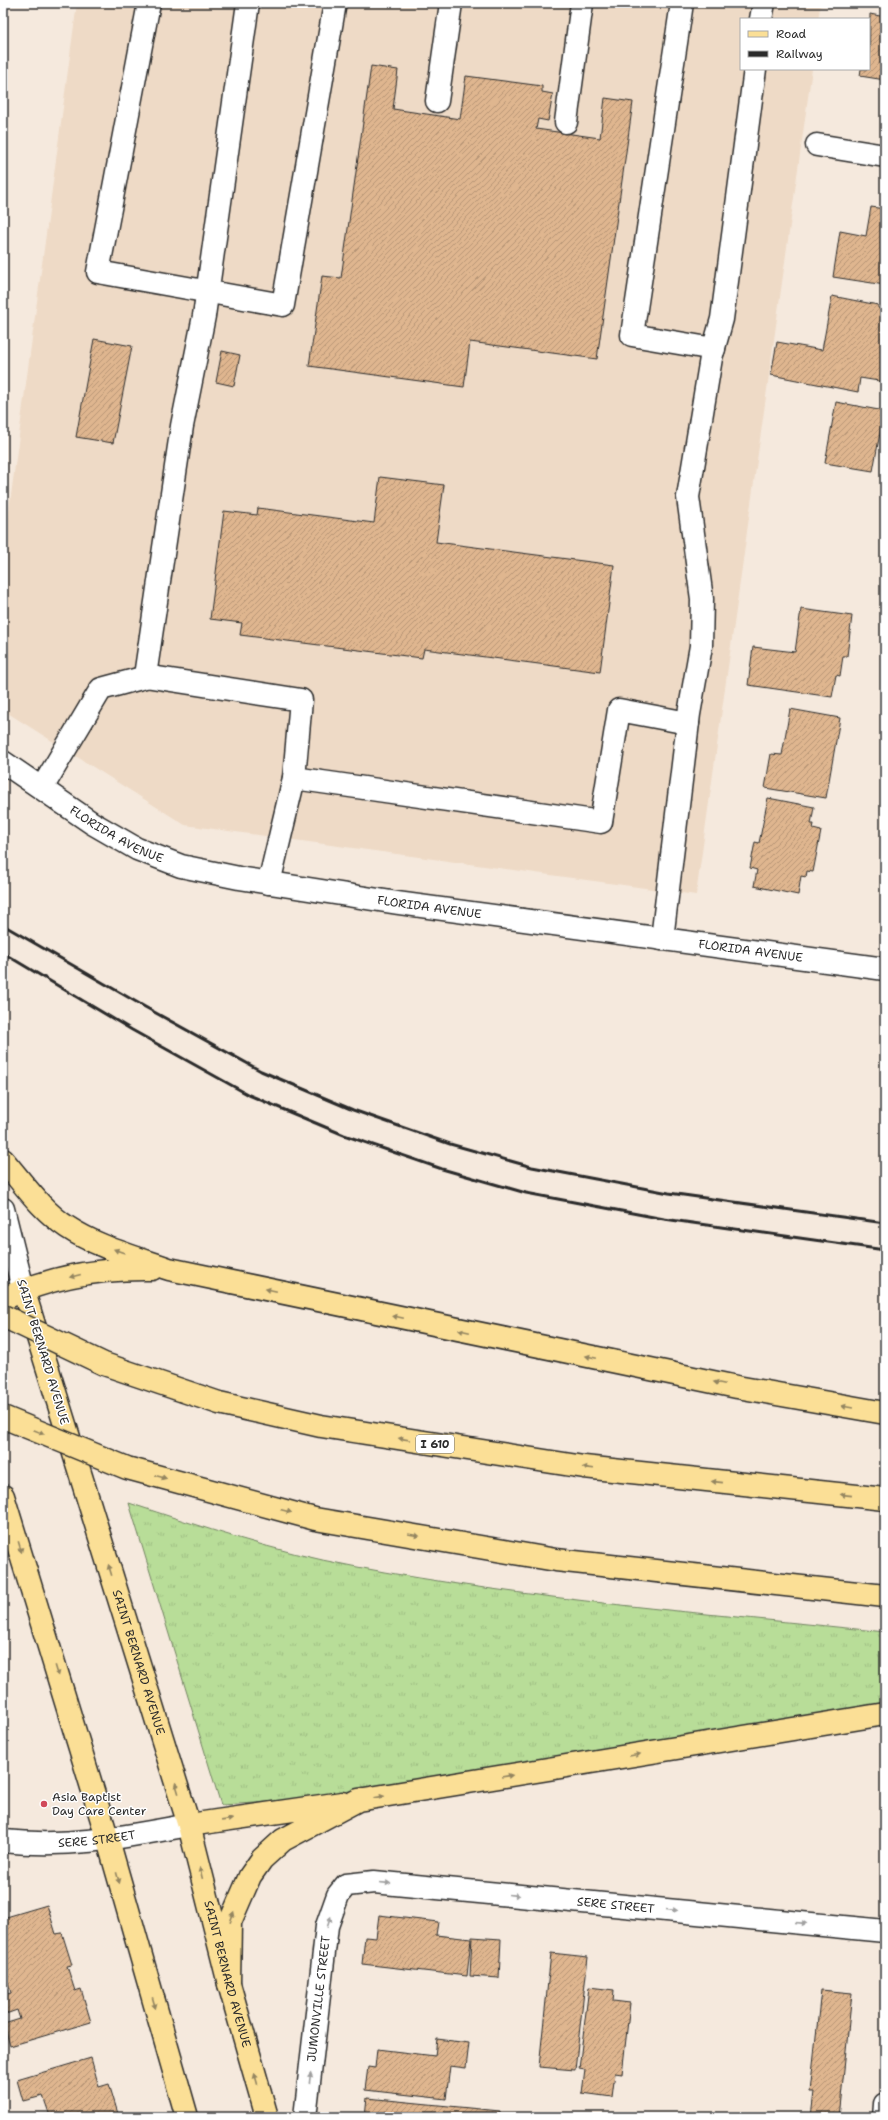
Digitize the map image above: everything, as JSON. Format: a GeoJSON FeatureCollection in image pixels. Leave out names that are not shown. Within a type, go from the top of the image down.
{"type":"FeatureCollection","features":[{"type":"Feature","properties":{"kind":"main road"},"geometry":{"type":"LineString","coordinates":[[3,1160],[43,1206],[67,1227],[105,1246],[169,1269],[737,1387],[885,1413]]}},
{"type":"Feature","properties":{"kind":"main road"},"geometry":{"type":"LineString","coordinates":[[3,1299],[23,1289],[82,1274],[112,1269],[169,1269]]}},
{"type":"Feature","properties":{"kind":"main road","name":"SAINT BERNARD AVENUE"},"geometry":{"type":"LineString","coordinates":[[23,1289],[189,1825],[229,1984],[267,2117]]}},
{"type":"Feature","properties":{"kind":"main road","name":"I 610"},"geometry":{"type":"LineString","coordinates":[[3,1316],[104,1364],[219,1403],[321,1426],[584,1467],[885,1499]]}},
{"type":"Feature","properties":{"kind":"main road"},"geometry":{"type":"LineString","coordinates":[[3,1417],[126,1468],[315,1519],[556,1560],[885,1596]]}},
{"type":"Feature","properties":{"kind":"main road"},"geometry":{"type":"LineString","coordinates":[[3,1496],[108,1840],[187,2117]]}},
{"type":"Feature","properties":{"kind":"main road"},"geometry":{"type":"LineString","coordinates":[[189,1825],[358,1800],[885,1714]]}},
{"type":"Feature","properties":{"kind":"main road"},"geometry":{"type":"LineString","coordinates":[[229,1984],[230,1922],[247,1882],[262,1859],[283,1840],[358,1800]]}},
{"type":"Feature","properties":{"kind":"street"},"geometry":{"type":"LineString","coordinates":[[149,3],[98,272],[283,305],[335,3]]}},
{"type":"Feature","properties":{"kind":"street"},"geometry":{"type":"LineString","coordinates":[[248,3],[204,316],[182,426],[145,676],[301,700],[294,778],[269,883]]}},
{"type":"Feature","properties":{"kind":"street"},"geometry":{"type":"LineString","coordinates":[[437,101],[451,3]]}},
{"type":"Feature","properties":{"kind":"street"},"geometry":{"type":"LineString","coordinates":[[566,122],[582,3]]}},
{"type":"Feature","properties":{"kind":"street"},"geometry":{"type":"LineString","coordinates":[[682,3],[632,335],[714,349]]}},
{"type":"Feature","properties":{"kind":"street"},"geometry":{"type":"LineString","coordinates":[[762,18],[764,3]]}},
{"type":"Feature","properties":{"kind":"street"},"geometry":{"type":"LineString","coordinates":[[662,938],[688,723],[701,646],[702,600],[688,497],[697,436],[714,349],[722,319],[755,70]]}},
{"type":"Feature","properties":{"kind":"street"},"geometry":{"type":"LineString","coordinates":[[817,145],[885,156]]}},
{"type":"Feature","properties":{"kind":"street"},"geometry":{"type":"LineString","coordinates":[[42,788],[101,689],[149,676]]}},
{"type":"Feature","properties":{"kind":"street"},"geometry":{"type":"LineString","coordinates":[[294,778],[601,822],[619,710],[688,723]]}},
{"type":"Feature","properties":{"kind":"street","name":"FLORIDA AVENUE"},"geometry":{"type":"LineString","coordinates":[[3,762],[92,823],[137,849],[182,866],[269,883],[405,904],[662,938],[885,965]]}},
{"type":"Feature","properties":{"kind":"street","name":"SAINT BERNARD AVENUE"},"geometry":{"type":"LineString","coordinates":[[3,1209],[23,1289]]}},
{"type":"Feature","properties":{"kind":"street","name":"SERE STREET"},"geometry":{"type":"LineString","coordinates":[[3,1841],[62,1844],[108,1840],[189,1825]]}},
{"type":"Feature","properties":{"kind":"street","name":"SERE STREET"},"geometry":{"type":"LineString","coordinates":[[346,1885],[374,1882],[885,1931]]}},
{"type":"Feature","properties":{"kind":"street","name":"JUMONVILLE STREET"},"geometry":{"type":"LineString","coordinates":[[305,2117],[327,1926],[338,1895],[346,1885]]}},
{"type":"Feature","properties":{"kind":"street"},"geometry":{"type":"LineString","coordinates":[[884,2117],[885,2104]]}},
{"type":"Feature","properties":{"kind":"shaded area"},"geometry":{"type":"Polygon","coordinates":[[[77,3],[821,3],[818,18],[740,18],[740,70],[812,70],[696,895],[185,825],[3,710],[3,555],[77,3]]]}},
{"type":"Feature","properties":{"kind":"green space"},"geometry":{"type":"Polygon","coordinates":[[[129,1503],[295,1554],[418,1578],[618,1605],[885,1632],[885,1704],[288,1801],[221,1805],[129,1503]]]}},
{"type":"Feature","properties":{"kind":"building"},"geometry":{"type":"Polygon","coordinates":[[[870,14],[885,17],[885,80],[860,76],[861,70],[870,70],[870,14]]]}},
{"type":"Feature","properties":{"kind":"building"},"geometry":{"type":"Polygon","coordinates":[[[371,66],[398,70],[393,109],[460,119],[466,76],[542,86],[542,92],[553,94],[548,121],[538,119],[536,129],[600,138],[605,98],[633,102],[597,359],[470,342],[464,387],[309,366],[322,276],[341,278],[371,66]]]}},
{"type":"Feature","properties":{"kind":"building"},"geometry":{"type":"Polygon","coordinates":[[[871,207],[885,209],[885,285],[833,277],[840,231],[866,236],[871,207]]]}},
{"type":"Feature","properties":{"kind":"building"},"geometry":{"type":"Polygon","coordinates":[[[832,296],[878,305],[878,308],[885,310],[885,382],[860,378],[858,392],[771,375],[777,342],[822,350],[832,296]]]}},
{"type":"Feature","properties":{"kind":"building"},"geometry":{"type":"Polygon","coordinates":[[[94,339],[132,346],[113,443],[76,437],[94,339]]]}},
{"type":"Feature","properties":{"kind":"building"},"geometry":{"type":"Polygon","coordinates":[[[222,351],[240,355],[234,386],[216,382],[222,351]]]}},
{"type":"Feature","properties":{"kind":"building"},"geometry":{"type":"Polygon","coordinates":[[[836,402],[884,411],[873,471],[825,463],[836,402]]]}},
{"type":"Feature","properties":{"kind":"building"},"geometry":{"type":"Polygon","coordinates":[[[380,477],[444,485],[436,542],[614,565],[600,672],[424,649],[422,658],[240,635],[242,623],[210,619],[224,511],[257,515],[258,508],[374,523],[380,477]]]}},
{"type":"Feature","properties":{"kind":"building"},"geometry":{"type":"Polygon","coordinates":[[[801,609],[852,616],[847,656],[843,656],[840,676],[836,675],[832,697],[748,685],[753,647],[795,652],[801,609]]]}},
{"type":"Feature","properties":{"kind":"building"},"geometry":{"type":"Polygon","coordinates":[[[790,709],[840,718],[826,798],[765,788],[771,754],[782,755],[790,709]]]}},
{"type":"Feature","properties":{"kind":"building"},"geometry":{"type":"Polygon","coordinates":[[[768,798],[814,807],[811,824],[814,824],[813,829],[821,831],[813,872],[807,871],[806,877],[801,876],[798,895],[754,886],[757,870],[750,868],[755,842],[759,843],[768,798]]]}},
{"type":"Feature","properties":{"kind":"building"},"geometry":{"type":"Polygon","coordinates":[[[47,1905],[56,1934],[62,1933],[72,1965],[67,1966],[75,1991],[81,1989],[91,2022],[10,2046],[4,2024],[20,2019],[17,2010],[3,2015],[3,1995],[11,1993],[8,1982],[3,1984],[3,1965],[5,1964],[3,1918],[47,1905]]]}},
{"type":"Feature","properties":{"kind":"building"},"geometry":{"type":"Polygon","coordinates":[[[379,1915],[438,1922],[436,1935],[471,1939],[467,1976],[362,1964],[365,1937],[376,1938],[379,1915]]]}},
{"type":"Feature","properties":{"kind":"building"},"geometry":{"type":"Polygon","coordinates":[[[472,1937],[501,1939],[499,1978],[470,1976],[472,1937]]]}},
{"type":"Feature","properties":{"kind":"building"},"geometry":{"type":"Polygon","coordinates":[[[551,1953],[588,1957],[575,2070],[539,2067],[551,1953]]]}},
{"type":"Feature","properties":{"kind":"building"},"geometry":{"type":"Polygon","coordinates":[[[589,1987],[614,1990],[613,2001],[630,2003],[622,2074],[615,2073],[612,2097],[582,2093],[585,2070],[579,2069],[589,1987]]]}},
{"type":"Feature","properties":{"kind":"building"},"geometry":{"type":"Polygon","coordinates":[[[821,1990],[852,1993],[839,2117],[811,2117],[814,2092],[810,2092],[821,1990]]]}},
{"type":"Feature","properties":{"kind":"building"},"geometry":{"type":"Polygon","coordinates":[[[437,2039],[469,2043],[466,2068],[450,2066],[446,2099],[365,2090],[368,2067],[375,2068],[377,2049],[435,2056],[437,2039]]]}},
{"type":"Feature","properties":{"kind":"building"},"geometry":{"type":"Polygon","coordinates":[[[91,2058],[99,2087],[109,2084],[119,2117],[46,2117],[50,2116],[43,2096],[23,2101],[17,2080],[91,2058]]]}},
{"type":"Feature","properties":{"kind":"building"},"geometry":{"type":"Polygon","coordinates":[[[367,2098],[500,2111],[500,2117],[365,2117],[367,2098]]]}},
{"type":"Feature","properties":{"kind":"railway"},"geometry":{"type":"LineString","coordinates":[[3,925],[145,1007],[261,1071],[353,1110],[450,1144],[532,1167],[669,1193],[885,1223]]}},
{"type":"Feature","properties":{"kind":"railway"},"geometry":{"type":"LineString","coordinates":[[3,953],[132,1030],[249,1095],[344,1135],[442,1169],[526,1193],[664,1219],[885,1250]]}},
{"type":"Feature","properties":{"kind":"place","name":"Asia Baptist Day Care Center"},"geometry":{"type":"Point","coordinates":[44,1804]}}]}
